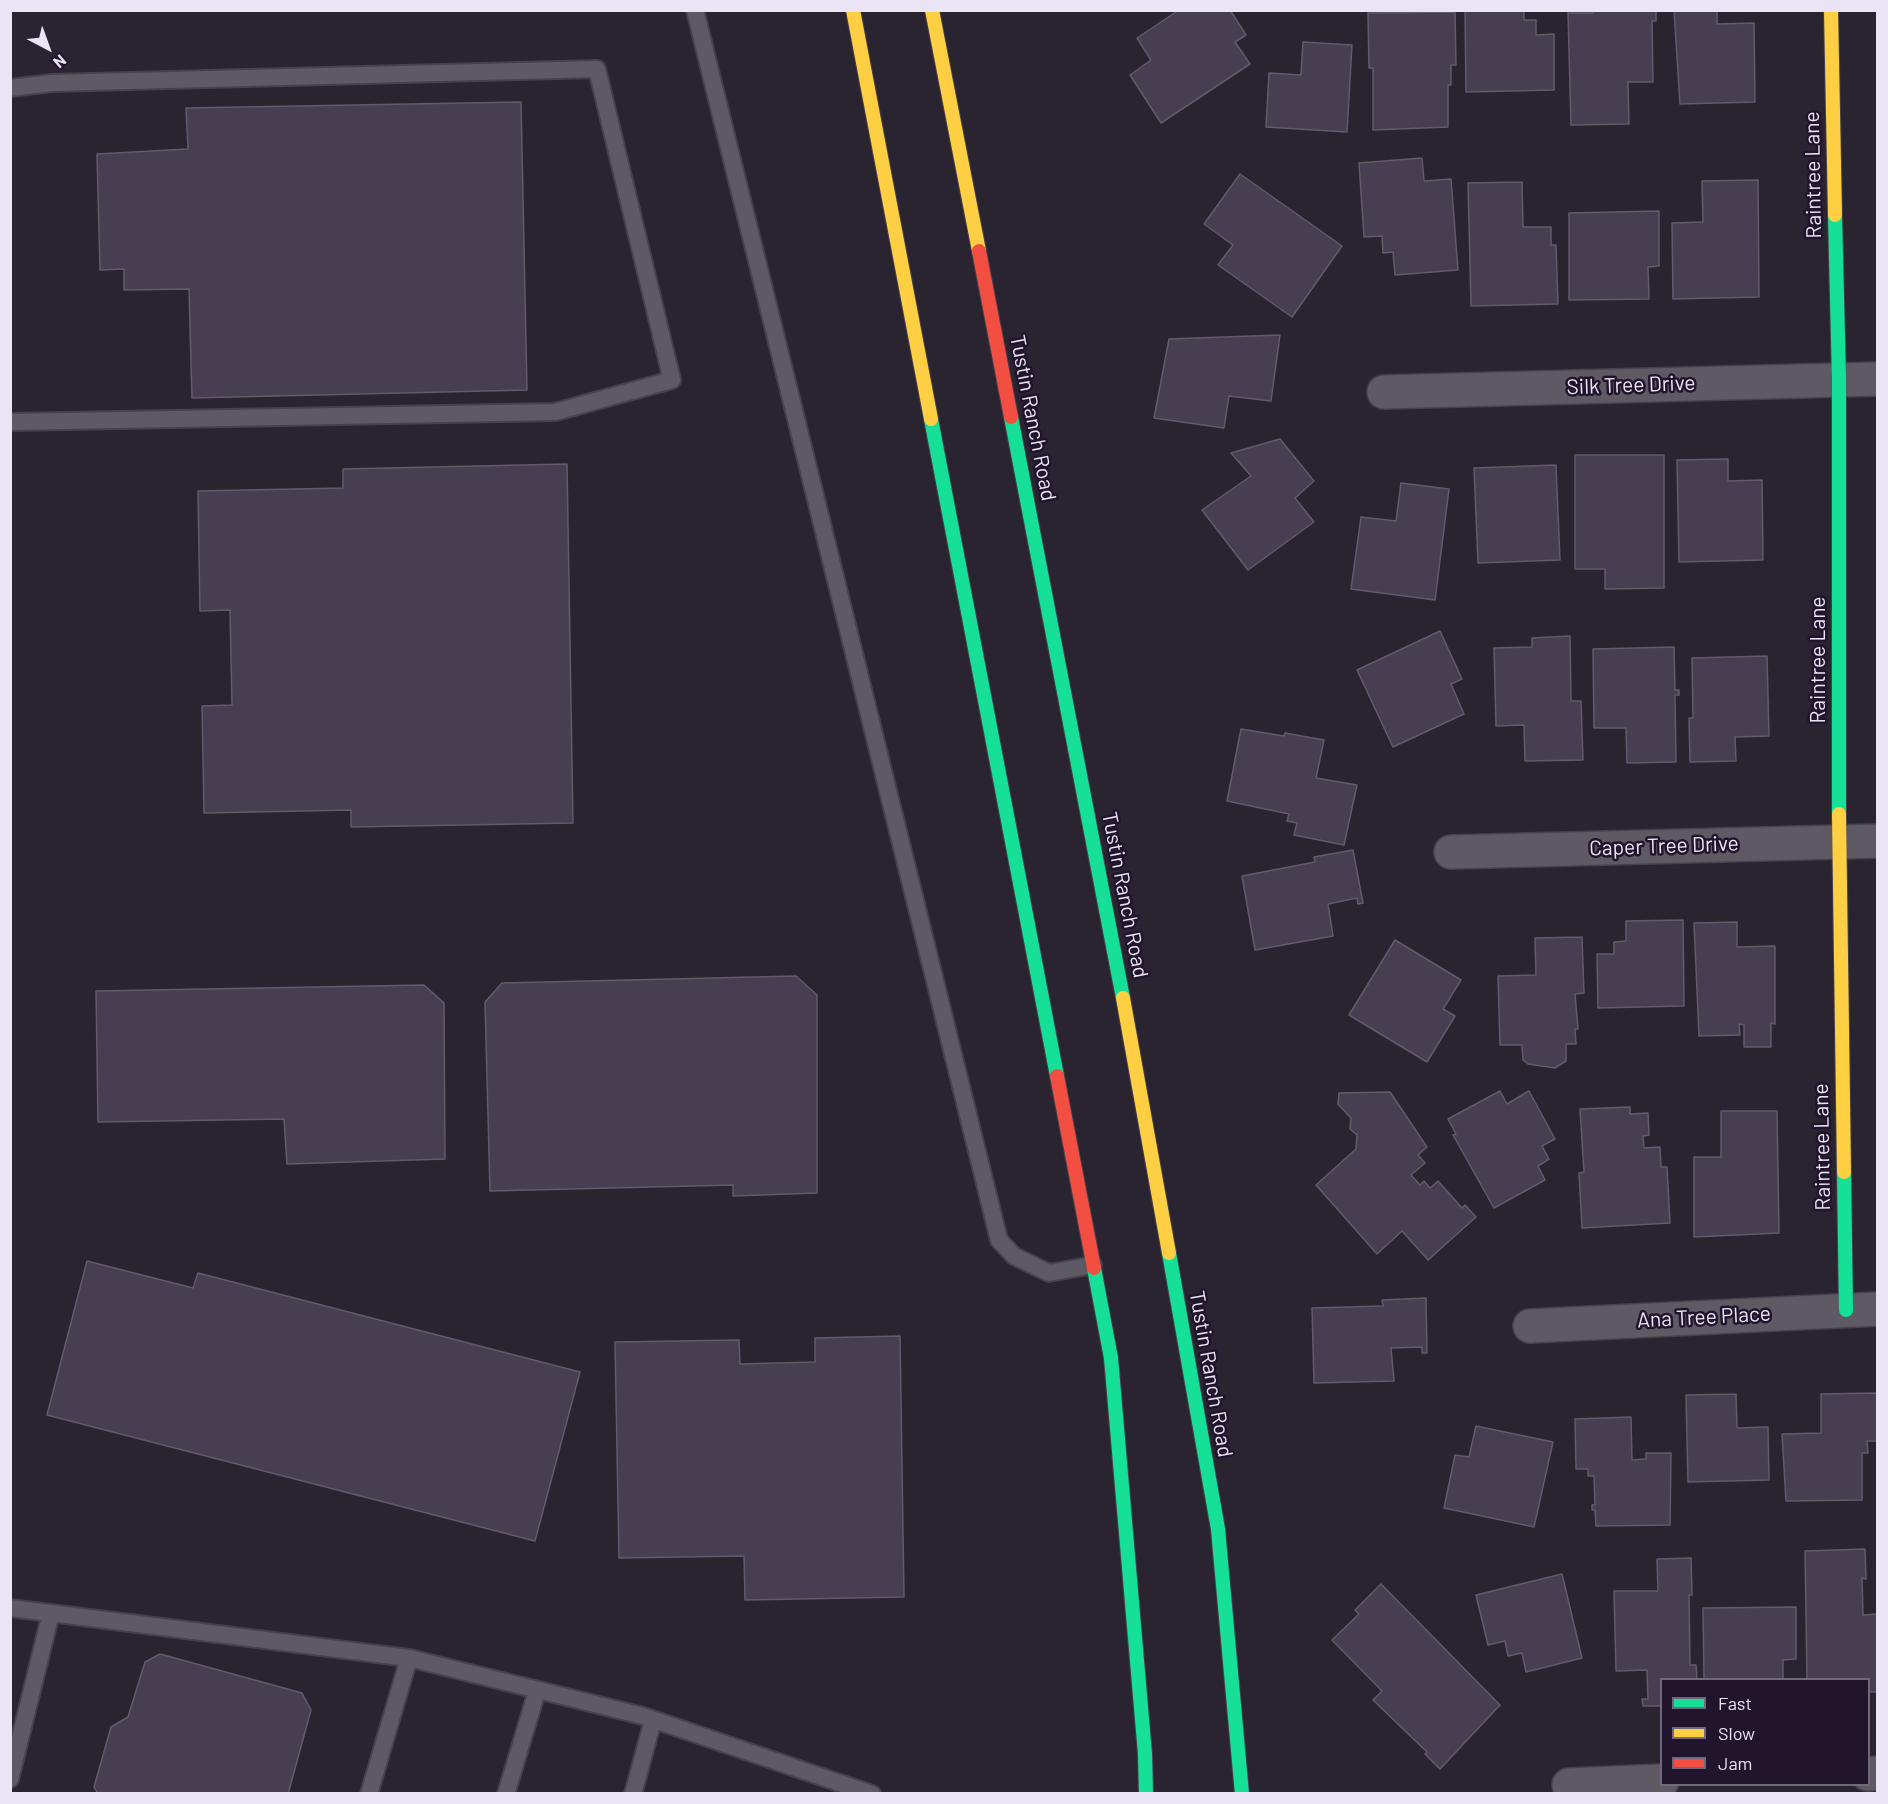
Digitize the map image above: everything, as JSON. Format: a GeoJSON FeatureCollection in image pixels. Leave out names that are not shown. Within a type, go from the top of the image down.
{"type":"FeatureCollection","features":[{"type":"Feature","properties":{"kind":"main road"},"geometry":{"type":"LineString","coordinates":[[853,10],[1111,1358],[1145,1754],[1146,1794]]}},
{"type":"Feature","properties":{"kind":"main road","name":"Tustin Ranch Road"},"geometry":{"type":"LineString","coordinates":[[932,10],[1111,930],[1218,1529],[1242,1794]]}},
{"type":"Feature","properties":{"kind":"main road","name":"Raintree Lane"},"geometry":{"type":"LineString","coordinates":[[1831,10],[1839,380],[1839,842],[1862,1310]]}},
{"type":"Feature","properties":{"kind":"street","name":"Silk Tree Drive"},"geometry":{"type":"LineString","coordinates":[[1383,392],[1878,379]]}},
{"type":"Feature","properties":{"kind":"street","name":"Caper Tree Drive"},"geometry":{"type":"LineString","coordinates":[[1451,852],[1878,841]]}},
{"type":"Feature","properties":{"kind":"street","name":"Ana Tree Place"},"geometry":{"type":"LineString","coordinates":[[1530,1326],[1862,1310]]}},
{"type":"Feature","properties":{"kind":"street"},"geometry":{"type":"LineString","coordinates":[[1569,1785],[1660,1781]]}},
{"type":"Feature","properties":{"kind":"lane"},"geometry":{"type":"LineString","coordinates":[[695,10],[999,1240],[1014,1256],[1049,1273],[1093,1265]]}},
{"type":"Feature","properties":{"kind":"lane"},"geometry":{"type":"LineString","coordinates":[[10,88],[52,83],[597,69],[672,380],[555,412],[10,422]]}},
{"type":"Feature","properties":{"kind":"lane"},"geometry":{"type":"LineString","coordinates":[[10,1608],[409,1658],[653,1720],[872,1794]]}},
{"type":"Feature","properties":{"kind":"lane"},"geometry":{"type":"LineString","coordinates":[[10,1779],[51,1613]]}},
{"type":"Feature","properties":{"kind":"lane"},"geometry":{"type":"LineString","coordinates":[[369,1794],[409,1658]]}},
{"type":"Feature","properties":{"kind":"lane"},"geometry":{"type":"LineString","coordinates":[[506,1794],[537,1690]]}},
{"type":"Feature","properties":{"kind":"lane"},"geometry":{"type":"LineString","coordinates":[[633,1794],[653,1720]]}},
{"type":"Feature","properties":{"kind":"building"},"geometry":{"type":"Polygon","coordinates":[[[1179,10],[1230,10],[1246,35],[1235,42],[1250,64],[1161,123],[1130,75],[1151,60],[1137,38],[1179,10]]]}},
{"type":"Feature","properties":{"kind":"building"},"geometry":{"type":"Polygon","coordinates":[[[1465,10],[1524,10],[1524,20],[1536,20],[1536,35],[1554,34],[1554,90],[1466,92],[1465,10]]]}},
{"type":"Feature","properties":{"kind":"building"},"geometry":{"type":"Polygon","coordinates":[[[1593,10],[1656,10],[1656,21],[1652,21],[1653,82],[1628,82],[1629,124],[1571,125],[1568,13],[1593,13],[1593,10]]]}},
{"type":"Feature","properties":{"kind":"building"},"geometry":{"type":"Polygon","coordinates":[[[1674,10],[1717,10],[1717,24],[1754,23],[1755,102],[1680,104],[1674,10]]]}},
{"type":"Feature","properties":{"kind":"building"},"geometry":{"type":"Polygon","coordinates":[[[1455,12],[1456,65],[1451,65],[1451,85],[1448,85],[1448,127],[1373,130],[1373,68],[1369,68],[1368,13],[1455,12]]]}},
{"type":"Feature","properties":{"kind":"building"},"geometry":{"type":"Polygon","coordinates":[[[1303,42],[1352,45],[1347,132],[1266,127],[1269,73],[1301,75],[1303,42]]]}},
{"type":"Feature","properties":{"kind":"building"},"geometry":{"type":"Polygon","coordinates":[[[521,102],[527,390],[192,398],[189,289],[124,290],[124,269],[100,270],[97,154],[188,149],[186,108],[521,102]]]}},
{"type":"Feature","properties":{"kind":"building"},"geometry":{"type":"Polygon","coordinates":[[[1422,158],[1424,181],[1451,179],[1458,270],[1395,275],[1393,252],[1383,253],[1382,236],[1364,237],[1359,163],[1422,158]]]}},
{"type":"Feature","properties":{"kind":"building"},"geometry":{"type":"Polygon","coordinates":[[[1240,174],[1342,246],[1292,317],[1218,265],[1233,245],[1204,224],[1240,174]]]}},
{"type":"Feature","properties":{"kind":"building"},"geometry":{"type":"Polygon","coordinates":[[[1758,180],[1759,297],[1673,299],[1672,223],[1703,222],[1702,181],[1758,180]]]}},
{"type":"Feature","properties":{"kind":"building"},"geometry":{"type":"Polygon","coordinates":[[[1522,182],[1523,227],[1551,227],[1551,245],[1556,245],[1558,304],[1471,306],[1468,183],[1522,182]]]}},
{"type":"Feature","properties":{"kind":"building"},"geometry":{"type":"Polygon","coordinates":[[[1659,211],[1659,266],[1648,267],[1649,299],[1569,300],[1569,213],[1659,211]]]}},
{"type":"Feature","properties":{"kind":"building"},"geometry":{"type":"Polygon","coordinates":[[[1280,335],[1271,401],[1229,396],[1224,428],[1154,418],[1169,339],[1280,335]]]}},
{"type":"Feature","properties":{"kind":"building"},"geometry":{"type":"Polygon","coordinates":[[[1280,439],[1314,481],[1295,498],[1314,522],[1248,570],[1202,510],[1251,476],[1231,453],[1280,439]]]}},
{"type":"Feature","properties":{"kind":"building"},"geometry":{"type":"Polygon","coordinates":[[[1575,455],[1664,455],[1664,588],[1605,589],[1605,569],[1575,569],[1575,455]]]}},
{"type":"Feature","properties":{"kind":"building"},"geometry":{"type":"Polygon","coordinates":[[[1728,459],[1728,481],[1762,480],[1763,560],[1679,562],[1677,460],[1728,459]]]}},
{"type":"Feature","properties":{"kind":"building"},"geometry":{"type":"Polygon","coordinates":[[[567,464],[573,823],[351,827],[351,810],[204,813],[202,706],[232,705],[230,610],[200,611],[198,491],[343,488],[343,469],[567,464]]]}},
{"type":"Feature","properties":{"kind":"building"},"geometry":{"type":"Polygon","coordinates":[[[1556,465],[1560,560],[1478,563],[1474,468],[1556,465]]]}},
{"type":"Feature","properties":{"kind":"building"},"geometry":{"type":"Polygon","coordinates":[[[1401,483],[1449,489],[1435,600],[1351,589],[1361,517],[1396,521],[1401,483]]]}},
{"type":"Feature","properties":{"kind":"building"},"geometry":{"type":"Polygon","coordinates":[[[1440,631],[1462,679],[1451,684],[1464,714],[1393,747],[1357,670],[1440,631]]]}},
{"type":"Feature","properties":{"kind":"building"},"geometry":{"type":"Polygon","coordinates":[[[1570,636],[1571,701],[1581,701],[1583,760],[1525,761],[1524,725],[1496,726],[1494,648],[1532,647],[1532,638],[1570,636]]]}},
{"type":"Feature","properties":{"kind":"building"},"geometry":{"type":"Polygon","coordinates":[[[1674,647],[1675,690],[1679,690],[1679,695],[1675,695],[1676,762],[1627,763],[1626,728],[1594,728],[1593,649],[1674,647]]]}},
{"type":"Feature","properties":{"kind":"building"},"geometry":{"type":"Polygon","coordinates":[[[1767,656],[1769,736],[1735,737],[1736,761],[1690,762],[1689,718],[1693,718],[1692,658],[1767,656]]]}},
{"type":"Feature","properties":{"kind":"building"},"geometry":{"type":"Polygon","coordinates":[[[1241,729],[1284,736],[1285,733],[1324,740],[1316,778],[1357,785],[1344,845],[1294,835],[1297,823],[1287,821],[1289,814],[1227,801],[1241,729]]]}},
{"type":"Feature","properties":{"kind":"building"},"geometry":{"type":"Polygon","coordinates":[[[1353,850],[1363,903],[1358,904],[1357,898],[1328,904],[1333,936],[1255,950],[1242,876],[1315,862],[1314,857],[1353,850]]]}},
{"type":"Feature","properties":{"kind":"building"},"geometry":{"type":"Polygon","coordinates":[[[1683,920],[1684,1006],[1598,1008],[1597,954],[1614,954],[1614,942],[1626,941],[1626,921],[1683,920]]]}},
{"type":"Feature","properties":{"kind":"building"},"geometry":{"type":"Polygon","coordinates":[[[1737,922],[1737,947],[1775,946],[1775,1024],[1771,1023],[1771,1047],[1744,1047],[1744,1025],[1739,1024],[1740,1035],[1699,1036],[1694,923],[1737,922]]]}},
{"type":"Feature","properties":{"kind":"building"},"geometry":{"type":"Polygon","coordinates":[[[1582,937],[1584,993],[1575,994],[1578,1029],[1575,1029],[1576,1044],[1566,1044],[1566,1061],[1555,1068],[1528,1064],[1523,1060],[1522,1045],[1500,1045],[1498,976],[1536,975],[1535,938],[1582,937]]]}},
{"type":"Feature","properties":{"kind":"building"},"geometry":{"type":"Polygon","coordinates":[[[1395,940],[1461,980],[1443,1009],[1455,1016],[1427,1062],[1349,1015],[1395,940]]]}},
{"type":"Feature","properties":{"kind":"building"},"geometry":{"type":"Polygon","coordinates":[[[796,976],[817,995],[817,1193],[733,1196],[733,1185],[490,1191],[485,1002],[502,983],[796,976]]]}},
{"type":"Feature","properties":{"kind":"building"},"geometry":{"type":"Polygon","coordinates":[[[424,985],[444,1003],[445,1159],[287,1164],[284,1119],[98,1122],[96,991],[424,985]]]}},
{"type":"Feature","properties":{"kind":"building"},"geometry":{"type":"Polygon","coordinates":[[[1500,1091],[1507,1104],[1529,1091],[1555,1139],[1542,1146],[1549,1159],[1538,1166],[1545,1180],[1494,1208],[1453,1135],[1456,1134],[1448,1119],[1500,1091]]]}},
{"type":"Feature","properties":{"kind":"building"},"geometry":{"type":"Polygon","coordinates":[[[1390,1092],[1427,1147],[1418,1155],[1425,1163],[1411,1175],[1420,1185],[1424,1181],[1430,1188],[1438,1181],[1462,1208],[1465,1205],[1476,1217],[1428,1260],[1402,1231],[1377,1254],[1316,1185],[1356,1149],[1357,1135],[1350,1129],[1351,1118],[1338,1104],[1339,1093],[1390,1092]]]}},
{"type":"Feature","properties":{"kind":"building"},"geometry":{"type":"Polygon","coordinates":[[[1630,1107],[1630,1114],[1648,1113],[1649,1135],[1643,1136],[1644,1148],[1660,1147],[1661,1167],[1667,1167],[1670,1223],[1582,1228],[1579,1173],[1584,1172],[1580,1109],[1630,1107]]]}},
{"type":"Feature","properties":{"kind":"building"},"geometry":{"type":"Polygon","coordinates":[[[1721,1111],[1777,1111],[1779,1233],[1694,1237],[1694,1157],[1721,1157],[1721,1111]]]}},
{"type":"Feature","properties":{"kind":"building"},"geometry":{"type":"Polygon","coordinates":[[[87,1261],[193,1288],[198,1273],[580,1372],[535,1541],[47,1415],[87,1261]]]}},
{"type":"Feature","properties":{"kind":"building"},"geometry":{"type":"Polygon","coordinates":[[[1426,1298],[1427,1353],[1422,1353],[1422,1347],[1391,1348],[1394,1381],[1314,1383],[1312,1308],[1383,1306],[1382,1300],[1426,1298]]]}},
{"type":"Feature","properties":{"kind":"building"},"geometry":{"type":"Polygon","coordinates":[[[900,1336],[904,1597],[745,1600],[744,1556],[619,1558],[615,1342],[739,1340],[740,1364],[815,1362],[815,1338],[900,1336]]]}},
{"type":"Feature","properties":{"kind":"building"},"geometry":{"type":"Polygon","coordinates":[[[1877,1393],[1878,1441],[1867,1441],[1868,1453],[1862,1453],[1862,1500],[1786,1501],[1782,1434],[1821,1433],[1821,1394],[1877,1393]]]}},
{"type":"Feature","properties":{"kind":"building"},"geometry":{"type":"Polygon","coordinates":[[[1736,1394],[1737,1428],[1768,1427],[1769,1480],[1688,1482],[1686,1395],[1736,1394]]]}},
{"type":"Feature","properties":{"kind":"building"},"geometry":{"type":"Polygon","coordinates":[[[1631,1417],[1632,1460],[1646,1459],[1646,1453],[1671,1453],[1670,1525],[1596,1526],[1595,1510],[1592,1510],[1592,1505],[1595,1505],[1594,1476],[1588,1476],[1588,1469],[1576,1469],[1575,1419],[1631,1417]]]}},
{"type":"Feature","properties":{"kind":"building"},"geometry":{"type":"Polygon","coordinates":[[[1476,1426],[1553,1442],[1534,1527],[1444,1508],[1455,1455],[1469,1457],[1476,1426]]]}},
{"type":"Feature","properties":{"kind":"building"},"geometry":{"type":"Polygon","coordinates":[[[1865,1549],[1866,1579],[1862,1578],[1863,1615],[1878,1614],[1878,1692],[1870,1692],[1870,1678],[1807,1678],[1805,1551],[1865,1549]]]}},
{"type":"Feature","properties":{"kind":"building"},"geometry":{"type":"Polygon","coordinates":[[[1691,1558],[1690,1665],[1696,1665],[1697,1678],[1660,1678],[1660,1706],[1643,1706],[1642,1699],[1648,1699],[1647,1670],[1616,1671],[1614,1591],[1658,1591],[1657,1559],[1691,1558]]]}},
{"type":"Feature","properties":{"kind":"building"},"geometry":{"type":"Polygon","coordinates":[[[1562,1574],[1582,1658],[1526,1672],[1522,1653],[1508,1656],[1505,1641],[1488,1645],[1476,1595],[1562,1574]]]}},
{"type":"Feature","properties":{"kind":"building"},"geometry":{"type":"Polygon","coordinates":[[[1381,1584],[1500,1705],[1440,1769],[1425,1754],[1427,1752],[1373,1700],[1382,1691],[1332,1640],[1359,1614],[1355,1610],[1381,1584]]]}},
{"type":"Feature","properties":{"kind":"building"},"geometry":{"type":"Polygon","coordinates":[[[1796,1607],[1796,1659],[1783,1660],[1783,1678],[1704,1678],[1703,1608],[1796,1607]]]}},
{"type":"Feature","properties":{"kind":"building"},"geometry":{"type":"Polygon","coordinates":[[[160,1654],[302,1693],[311,1710],[288,1794],[98,1794],[94,1787],[111,1727],[128,1717],[145,1662],[160,1654]]]}},
{"type":"Feature","properties":{"kind":"traffic: fast"},"geometry":{"type":"LineString","coordinates":[[1835,215],[1839,380],[1839,814]]}},
{"type":"Feature","properties":{"kind":"traffic: fast"},"geometry":{"type":"LineString","coordinates":[[1011,417],[1123,998]]}},
{"type":"Feature","properties":{"kind":"traffic: fast"},"geometry":{"type":"LineString","coordinates":[[931,419],[1057,1076]]}},
{"type":"Feature","properties":{"kind":"traffic: fast"},"geometry":{"type":"LineString","coordinates":[[1844,1172],[1846,1310]]}},
{"type":"Feature","properties":{"kind":"traffic: fast"},"geometry":{"type":"LineString","coordinates":[[1169,1253],[1218,1529],[1242,1794]]}},
{"type":"Feature","properties":{"kind":"traffic: fast"},"geometry":{"type":"LineString","coordinates":[[1094,1268],[1111,1358],[1145,1754],[1146,1794]]}},
{"type":"Feature","properties":{"kind":"traffic: slow"},"geometry":{"type":"LineString","coordinates":[[853,10],[931,419]]}},
{"type":"Feature","properties":{"kind":"traffic: slow"},"geometry":{"type":"LineString","coordinates":[[932,10],[979,251]]}},
{"type":"Feature","properties":{"kind":"traffic: slow"},"geometry":{"type":"LineString","coordinates":[[1831,10],[1835,215]]}},
{"type":"Feature","properties":{"kind":"traffic: slow"},"geometry":{"type":"LineString","coordinates":[[1839,814],[1844,1172]]}},
{"type":"Feature","properties":{"kind":"traffic: slow"},"geometry":{"type":"LineString","coordinates":[[1123,998],[1169,1253]]}},
{"type":"Feature","properties":{"kind":"traffic: jam"},"geometry":{"type":"LineString","coordinates":[[979,251],[1011,417]]}},
{"type":"Feature","properties":{"kind":"traffic: jam"},"geometry":{"type":"LineString","coordinates":[[1057,1076],[1094,1268]]}}]}
